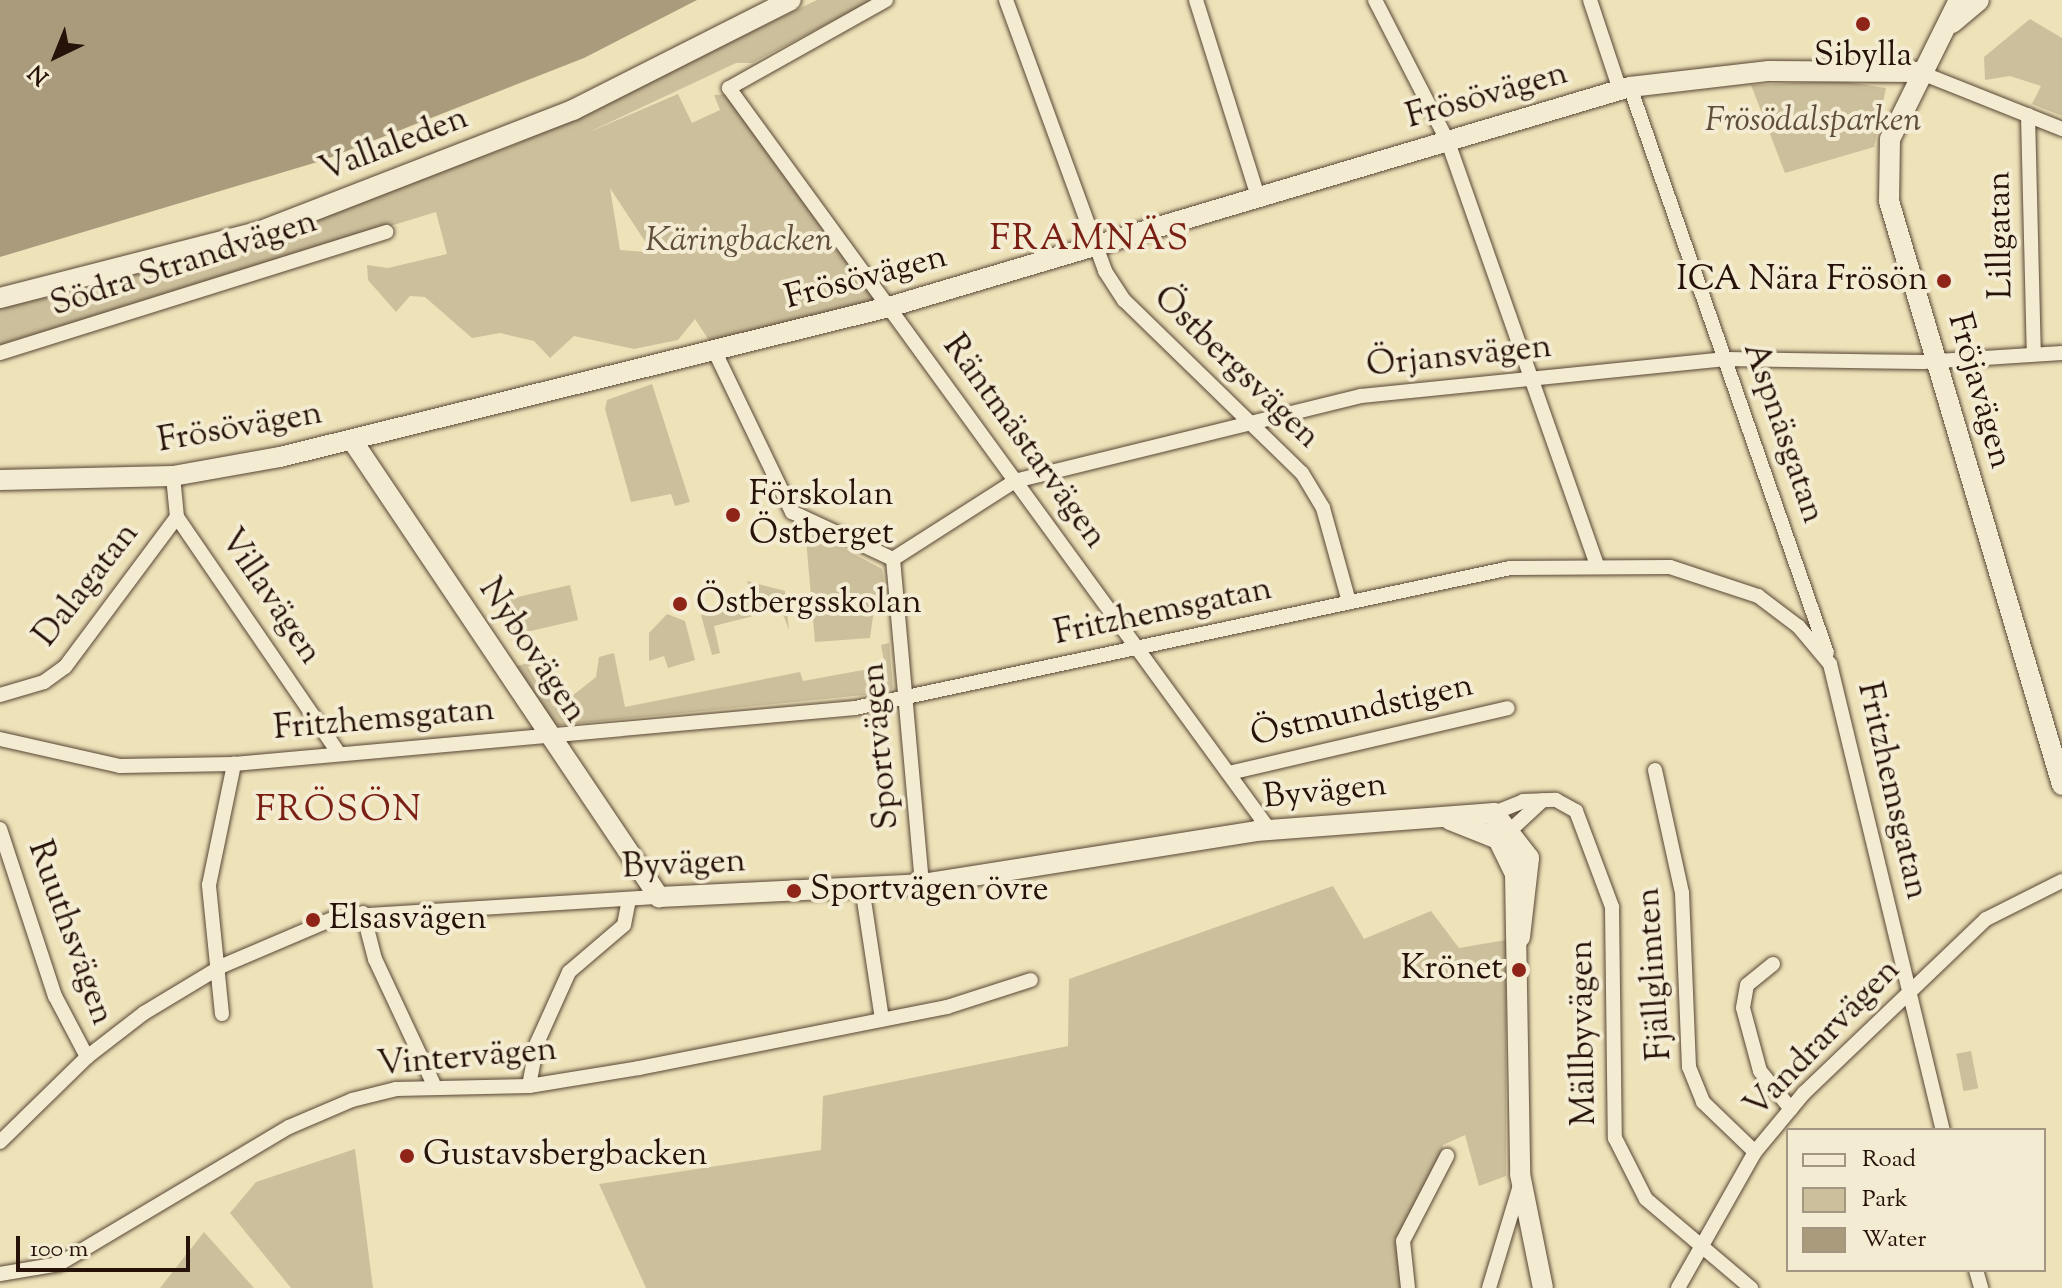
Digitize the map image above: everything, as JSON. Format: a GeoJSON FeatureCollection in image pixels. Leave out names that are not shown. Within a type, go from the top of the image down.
{"type":"FeatureCollection","features":[{"type":"Feature","properties":{"kind":"street","name":"Vallaleden"},"geometry":{"type":"LineString","coordinates":[[0,298],[261,231],[573,110],[791,0]]}},
{"type":"Feature","properties":{"kind":"street","name":"Räntmästarvägen"},"geometry":{"type":"LineString","coordinates":[[886,0],[729,88],[1271,832]]}},
{"type":"Feature","properties":{"kind":"street","name":"Östbergsvägen"},"geometry":{"type":"LineString","coordinates":[[1006,0],[1093,247],[1124,300],[1252,421],[1314,489],[1349,602]]}},
{"type":"Feature","properties":{"kind":"street"},"geometry":{"type":"LineString","coordinates":[[1196,0],[1258,197]]}},
{"type":"Feature","properties":{"kind":"street"},"geometry":{"type":"LineString","coordinates":[[1375,0],[1448,142],[1537,379],[1597,564]]}},
{"type":"Feature","properties":{"kind":"street","name":"Aspnäsgatan"},"geometry":{"type":"LineString","coordinates":[[1590,0],[1726,359],[1830,664]]}},
{"type":"Feature","properties":{"kind":"street","name":"Fröjavägen"},"geometry":{"type":"LineString","coordinates":[[1952,23],[1959,0]]}},
{"type":"Feature","properties":{"kind":"street","name":"Fröjavägen"},"geometry":{"type":"LineString","coordinates":[[1979,0],[1952,23],[1919,72],[1890,139],[1889,201],[2062,785]]}},
{"type":"Feature","properties":{"kind":"street","name":"Frösövägen"},"geometry":{"type":"LineString","coordinates":[[0,480],[173,476],[352,440],[889,307],[1625,88],[1769,71],[1919,72],[2062,129]]}},
{"type":"Feature","properties":{"kind":"street","name":"Lillgatan"},"geometry":{"type":"LineString","coordinates":[[2028,115],[2034,354]]}},
{"type":"Feature","properties":{"kind":"street","name":"Södra Strandvägen"},"geometry":{"type":"LineString","coordinates":[[0,353],[387,232]]}},
{"type":"Feature","properties":{"kind":"street"},"geometry":{"type":"LineString","coordinates":[[715,352],[792,512],[893,559]]}},
{"type":"Feature","properties":{"kind":"street","name":"Örjansvägen"},"geometry":{"type":"LineString","coordinates":[[893,559],[1015,481],[1361,396],[1726,359],[1937,360],[2062,353]]}},
{"type":"Feature","properties":{"kind":"street","name":"Nybovägen"},"geometry":{"type":"LineString","coordinates":[[352,440],[659,897]]}},
{"type":"Feature","properties":{"kind":"street","name":"Dalagatan"},"geometry":{"type":"LineString","coordinates":[[0,695],[44,682],[65,667],[177,517],[173,476]]}},
{"type":"Feature","properties":{"kind":"street","name":"Villavägen"},"geometry":{"type":"LineString","coordinates":[[177,517],[338,752]]}},
{"type":"Feature","properties":{"kind":"street","name":"Sportvägen"},"geometry":{"type":"LineString","coordinates":[[893,559],[910,700],[922,884]]}},
{"type":"Feature","properties":{"kind":"street","name":"Fritzhemsgatan"},"geometry":{"type":"LineString","coordinates":[[0,739],[120,766],[234,764],[338,752],[551,736],[910,700],[1136,645],[1510,568],[1597,564],[1714,576],[1799,627],[1830,664],[1942,1128]]}},
{"type":"Feature","properties":{"kind":"street","name":"Östmundstigen"},"geometry":{"type":"LineString","coordinates":[[1229,773],[1508,708]]}},
{"type":"Feature","properties":{"kind":"street"},"geometry":{"type":"LineString","coordinates":[[222,1014],[222,966],[209,885],[234,764]]}},
{"type":"Feature","properties":{"kind":"street","name":"Fjällglimten"},"geometry":{"type":"LineString","coordinates":[[1655,770],[1682,893],[1689,1067],[1703,1102],[1755,1152]]}},
{"type":"Feature","properties":{"kind":"street"},"geometry":{"type":"LineString","coordinates":[[1499,829],[1543,800]]}},
{"type":"Feature","properties":{"kind":"street"},"geometry":{"type":"LineString","coordinates":[[1499,829],[1543,800]]}},
{"type":"Feature","properties":{"kind":"street","name":"Mällbyvägen"},"geometry":{"type":"LineString","coordinates":[[1543,800],[1576,811],[1612,907],[1615,1138],[1646,1199],[1751,1288]]}},
{"type":"Feature","properties":{"kind":"street","name":"Byvägen"},"geometry":{"type":"LineString","coordinates":[[0,1142],[87,1057],[222,966],[363,913],[922,884],[1271,832],[1438,816],[1499,829]]}},
{"type":"Feature","properties":{"kind":"street","name":"Ruuthsvägen"},"geometry":{"type":"LineString","coordinates":[[0,829],[55,996],[87,1057]]}},
{"type":"Feature","properties":{"kind":"street"},"geometry":{"type":"LineString","coordinates":[[1499,829],[1515,874],[1520,937],[1521,1182],[1543,1288]]}},
{"type":"Feature","properties":{"kind":"street","name":"Vandrarvägen"},"geometry":{"type":"LineString","coordinates":[[1678,1288],[1698,1244],[1755,1152],[1791,1109],[1986,919],[2062,881]]}},
{"type":"Feature","properties":{"kind":"street"},"geometry":{"type":"LineString","coordinates":[[862,887],[882,1020]]}},
{"type":"Feature","properties":{"kind":"street"},"geometry":{"type":"LineString","coordinates":[[529,1086],[540,1035],[569,972],[624,925],[629,900]]}},
{"type":"Feature","properties":{"kind":"street"},"geometry":{"type":"LineString","coordinates":[[363,913],[375,959],[435,1087]]}},
{"type":"Feature","properties":{"kind":"street"},"geometry":{"type":"LineString","coordinates":[[1773,964],[1747,985],[1743,1008],[1760,1071],[1791,1109]]}},
{"type":"Feature","properties":{"kind":"street","name":"Vintervägen"},"geometry":{"type":"LineString","coordinates":[[0,1274],[59,1264],[321,1112],[396,1089],[529,1086],[882,1020],[1031,980]]}},
{"type":"Feature","properties":{"kind":"street"},"geometry":{"type":"LineString","coordinates":[[1408,1288],[1403,1241],[1447,1156]]}},
{"type":"Feature","properties":{"kind":"street"},"geometry":{"type":"LineString","coordinates":[[1489,1288],[1521,1182]]}},
{"type":"Feature","properties":{"kind":"green space","name":"Käringbacken"},"geometry":{"type":"Polygon","coordinates":[[[817,0],[873,0],[752,63],[736,63],[587,133],[678,94],[692,123],[720,110],[714,95],[730,94],[881,303],[712,345],[695,319],[678,340],[634,349],[574,336],[550,358],[534,341],[500,333],[472,338],[425,297],[410,296],[396,312],[368,280],[367,265],[388,268],[447,254],[436,212],[0,345],[0,306],[259,238],[516,144],[817,0]],[[610,188],[620,250],[646,252],[650,249],[610,188]]]}},
{"type":"Feature","properties":{"kind":"green space"},"geometry":{"type":"Polygon","coordinates":[[[2030,19],[2062,38],[2062,116],[2032,104],[2041,86],[2010,76],[1985,80],[1984,57],[2030,19]]]}},
{"type":"Feature","properties":{"kind":"green space","name":"Frösödalsparken"},"geometry":{"type":"Polygon","coordinates":[[[1841,81],[1886,88],[1874,147],[1785,173],[1751,85],[1841,81]]]}},
{"type":"Feature","properties":{"kind":"green space"},"geometry":{"type":"Polygon","coordinates":[[[652,384],[690,502],[675,506],[671,494],[631,502],[605,409],[607,400],[652,384]]]}},
{"type":"Feature","properties":{"kind":"green space"},"geometry":{"type":"Polygon","coordinates":[[[805,528],[882,569],[886,593],[876,595],[870,638],[815,642],[805,528]]]}},
{"type":"Feature","properties":{"kind":"green space"},"geometry":{"type":"Polygon","coordinates":[[[747,581],[785,591],[789,630],[781,609],[714,626],[720,653],[712,655],[701,615],[752,600],[747,581]]]}},
{"type":"Feature","properties":{"kind":"green space"},"geometry":{"type":"Polygon","coordinates":[[[570,585],[578,620],[515,635],[507,600],[570,585]]]}},
{"type":"Feature","properties":{"kind":"green space"},"geometry":{"type":"Polygon","coordinates":[[[667,614],[685,621],[695,660],[668,668],[664,656],[649,661],[649,633],[667,614]]]}},
{"type":"Feature","properties":{"kind":"green space"},"geometry":{"type":"Polygon","coordinates":[[[889,643],[893,688],[885,693],[562,725],[552,725],[513,667],[536,661],[528,667],[541,689],[572,696],[596,677],[599,657],[614,653],[625,707],[800,672],[803,681],[885,666],[881,645],[889,643]]]}},
{"type":"Feature","properties":{"kind":"green space"},"geometry":{"type":"Polygon","coordinates":[[[1333,886],[1364,939],[1431,911],[1459,948],[1506,940],[1506,1176],[1479,1186],[1465,1135],[1443,1145],[1439,1183],[1406,1252],[1410,1288],[646,1288],[599,1184],[821,1150],[823,1096],[1068,1046],[1069,979],[1333,886]]]}},
{"type":"Feature","properties":{"kind":"green space"},"geometry":{"type":"Polygon","coordinates":[[[1971,1051],[1978,1088],[1964,1091],[1956,1054],[1971,1051]]]}},
{"type":"Feature","properties":{"kind":"green space"},"geometry":{"type":"Polygon","coordinates":[[[355,1149],[373,1288],[291,1288],[230,1213],[256,1182],[355,1149]]]}},
{"type":"Feature","properties":{"kind":"green space"},"geometry":{"type":"Polygon","coordinates":[[[204,1232],[254,1288],[160,1288],[204,1232]]]}},
{"type":"Feature","properties":{"kind":"water"},"geometry":{"type":"Polygon","coordinates":[[[0,0],[697,0],[584,58],[324,160],[0,257],[0,0]]]}},
{"type":"Feature","properties":{"kind":"place","name":"Sibylla"},"geometry":{"type":"Point","coordinates":[1863,24]}},
{"type":"Feature","properties":{"kind":"place","name":"ICA Nära Frösön"},"geometry":{"type":"Point","coordinates":[1944,281]}},
{"type":"Feature","properties":{"kind":"place","name":"Förskolan Östberget"},"geometry":{"type":"Point","coordinates":[733,515]}},
{"type":"Feature","properties":{"kind":"place","name":"Östbergsskolan"},"geometry":{"type":"Point","coordinates":[680,604]}},
{"type":"Feature","properties":{"kind":"place","name":"Sportvägen övre"},"geometry":{"type":"Point","coordinates":[794,891]}},
{"type":"Feature","properties":{"kind":"place","name":"Elsasvägen"},"geometry":{"type":"Point","coordinates":[313,920]}},
{"type":"Feature","properties":{"kind":"place","name":"Krönet"},"geometry":{"type":"Point","coordinates":[1519,970]}},
{"type":"Feature","properties":{"kind":"place","name":"Gustavsbergbacken"},"geometry":{"type":"Point","coordinates":[407,1156]}},
{"type":"Feature","properties":{"kind":"district","name":"FRAMNÄS"},"geometry":{"type":"Point","coordinates":[1090,241]}},
{"type":"Feature","properties":{"kind":"district","name":"FRÖSÖN"},"geometry":{"type":"Point","coordinates":[339,812]}}]}
